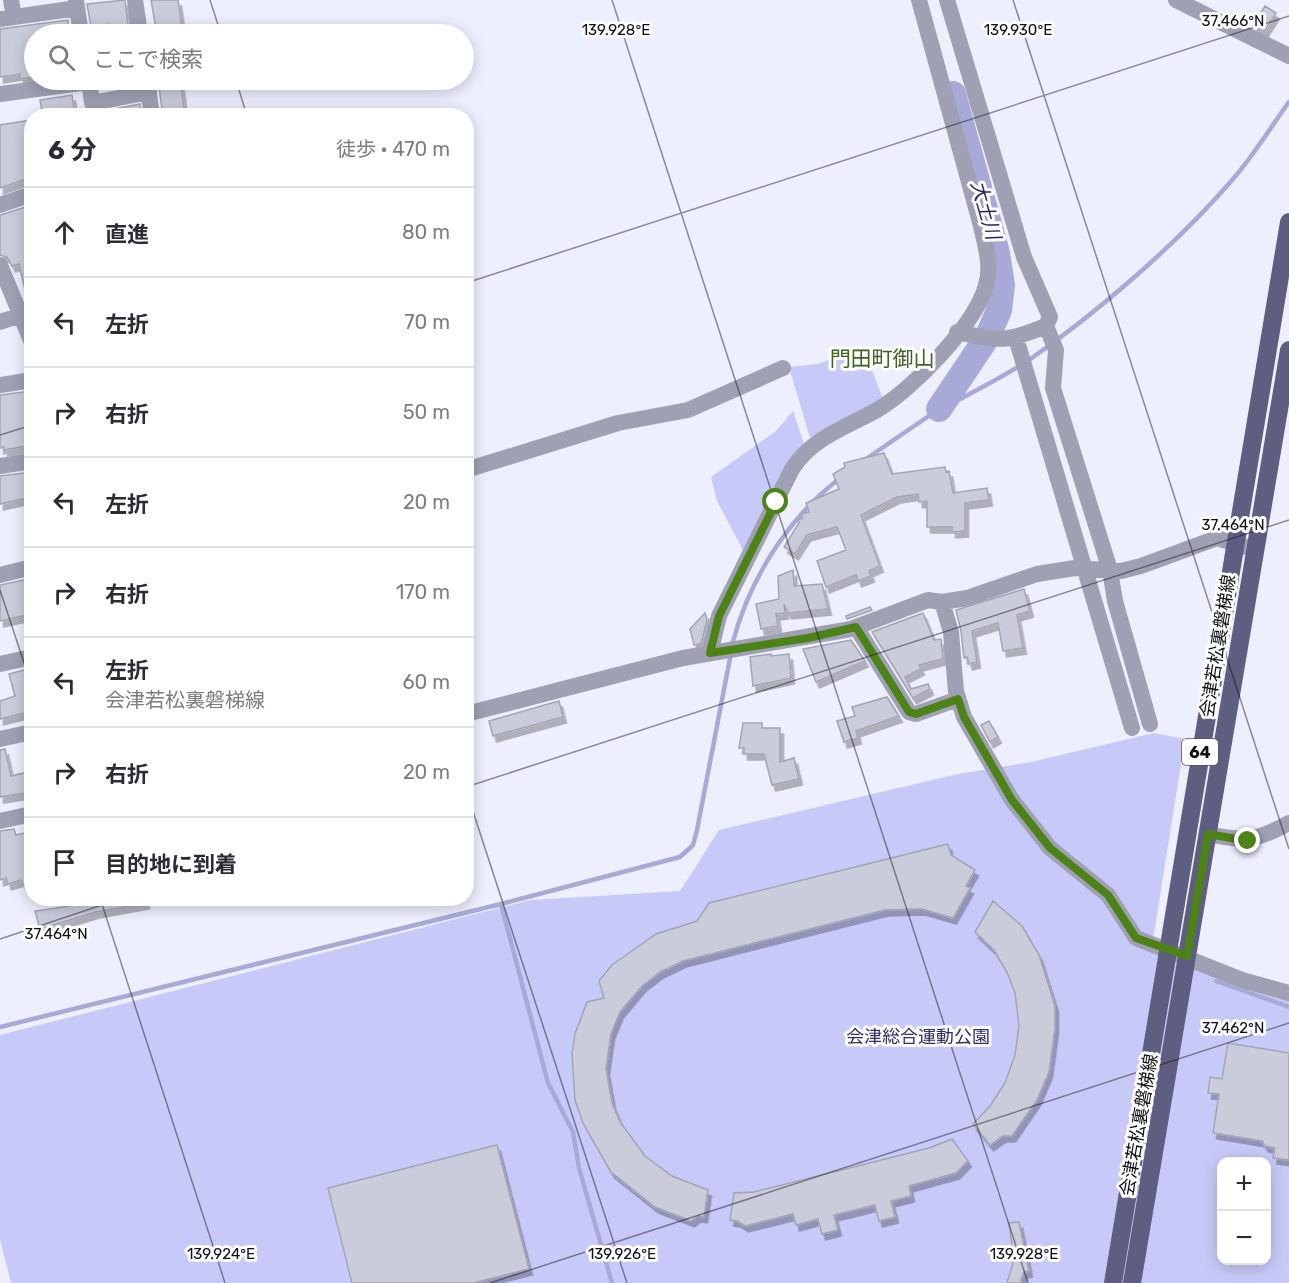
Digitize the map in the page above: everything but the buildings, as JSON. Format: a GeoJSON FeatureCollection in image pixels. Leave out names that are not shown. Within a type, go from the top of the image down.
{"type":"FeatureCollection","features":[{"type":"Feature","properties":{"kind":"main road","name":"会津若松裏磐梯線"},"geometry":{"type":"LineString","coordinates":[[1113,1283],[1289,222]]}},
{"type":"Feature","properties":{"kind":"main road","name":"会津若松裏磐梯線"},"geometry":{"type":"LineString","coordinates":[[1132,1283],[1289,350]]}},
{"type":"Feature","properties":{"kind":"street"},"geometry":{"type":"LineString","coordinates":[[11,0],[7,18],[77,4],[80,24]]}},
{"type":"Feature","properties":{"kind":"street"},"geometry":{"type":"LineString","coordinates":[[135,0],[139,24]]}},
{"type":"Feature","properties":{"kind":"street"},"geometry":{"type":"LineString","coordinates":[[710,653],[719,616],[792,469],[803,452],[817,440],[878,409],[910,387],[976,308],[986,285],[988,264],[981,226],[919,0]]}},
{"type":"Feature","properties":{"kind":"street"},"geometry":{"type":"LineString","coordinates":[[948,0],[1024,257],[1050,317],[1046,326],[1016,338],[999,341],[957,332]]}},
{"type":"Feature","properties":{"kind":"street"},"geometry":{"type":"LineString","coordinates":[[1176,0],[1289,56]]}},
{"type":"Feature","properties":{"kind":"street"},"geometry":{"type":"LineString","coordinates":[[0,94],[27,90]]}},
{"type":"Feature","properties":{"kind":"street"},"geometry":{"type":"LineString","coordinates":[[90,90],[92,103],[135,90]]}},
{"type":"Feature","properties":{"kind":"street"},"geometry":{"type":"LineString","coordinates":[[149,90],[152,108]]}},
{"type":"Feature","properties":{"kind":"street"},"geometry":{"type":"LineString","coordinates":[[0,205],[24,197]]}},
{"type":"Feature","properties":{"kind":"street"},"geometry":{"type":"LineString","coordinates":[[0,264],[24,323]]}},
{"type":"Feature","properties":{"kind":"street"},"geometry":{"type":"LineString","coordinates":[[0,322],[21,315]]}},
{"type":"Feature","properties":{"kind":"street"},"geometry":{"type":"LineString","coordinates":[[1046,326],[1056,350],[1053,388],[1110,570],[1115,601],[1150,724]]}},
{"type":"Feature","properties":{"kind":"street"},"geometry":{"type":"LineString","coordinates":[[1016,338],[1070,513],[1083,568],[1132,728]]}},
{"type":"Feature","properties":{"kind":"street"},"geometry":{"type":"LineString","coordinates":[[474,468],[618,423],[688,410],[783,368]]}},
{"type":"Feature","properties":{"kind":"street"},"geometry":{"type":"LineString","coordinates":[[0,385],[24,381]]}},
{"type":"Feature","properties":{"kind":"street"},"geometry":{"type":"LineString","coordinates":[[0,466],[24,462]]}},
{"type":"Feature","properties":{"kind":"street"},"geometry":{"type":"LineString","coordinates":[[474,712],[710,653],[808,638],[856,627],[928,600],[942,602],[967,598],[1022,578],[1083,568],[1110,570],[1141,567],[1217,538],[1256,550]]}},
{"type":"Feature","properties":{"kind":"street"},"geometry":{"type":"LineString","coordinates":[[0,575],[24,569]]}},
{"type":"Feature","properties":{"kind":"street"},"geometry":{"type":"LineString","coordinates":[[942,602],[951,632],[958,699],[964,717],[1007,792],[1050,848],[1108,895],[1136,938],[1187,956],[1242,980],[1289,993]]}},
{"type":"Feature","properties":{"kind":"street"},"geometry":{"type":"LineString","coordinates":[[856,627],[909,712],[916,714],[958,699]]}},
{"type":"Feature","properties":{"kind":"street"},"geometry":{"type":"LineString","coordinates":[[0,664],[24,659]]}},
{"type":"Feature","properties":{"kind":"street"},"geometry":{"type":"LineString","coordinates":[[0,739],[24,734]]}},
{"type":"Feature","properties":{"kind":"street"},"geometry":{"type":"LineString","coordinates":[[0,821],[24,819]]}},
{"type":"Feature","properties":{"kind":"street"},"geometry":{"type":"LineString","coordinates":[[1208,834],[1248,841],[1264,837],[1289,823]]}},
{"type":"Feature","properties":{"kind":"green space"},"geometry":{"type":"Polygon","coordinates":[[[863,347],[883,399],[810,438],[789,367],[818,364],[863,347]]]}},
{"type":"Feature","properties":{"kind":"green space"},"geometry":{"type":"Polygon","coordinates":[[[793,411],[804,444],[746,556],[717,501],[711,477],[776,431],[793,411]]]}},
{"type":"Feature","properties":{"kind":"green space","name":"会津総合運動公園"},"geometry":{"type":"Polygon","coordinates":[[[1154,733],[1185,739],[1151,952],[1289,998],[1289,1283],[11,1283],[0,1239],[0,1035],[531,900],[680,891],[719,830],[958,774],[1031,762],[1154,733]]]}},
{"type":"Feature","properties":{"kind":"waterway","name":"大土川"},"geometry":{"type":"LineString","coordinates":[[939,409],[988,336],[999,310],[1002,285],[997,253],[953,94]]}},
{"type":"Feature","properties":{"kind":"waterway"},"geometry":{"type":"LineString","coordinates":[[863,461],[939,409],[987,385],[1029,360],[1109,299],[1163,252],[1212,203],[1248,160],[1289,102]]}},
{"type":"Feature","properties":{"kind":"waterway"},"geometry":{"type":"LineString","coordinates":[[732,645],[749,597],[772,553],[803,513],[839,479]]}},
{"type":"Feature","properties":{"kind":"waterway"},"geometry":{"type":"LineString","coordinates":[[0,1027],[501,904],[680,857],[693,845],[697,830],[731,653]]}},
{"type":"Feature","properties":{"kind":"waterway"},"geometry":{"type":"LineString","coordinates":[[501,904],[548,1083],[573,1132],[579,1168],[612,1283]]}},
{"type":"Feature","properties":{"kind":"waterway"},"geometry":{"type":"LineString","coordinates":[[1216,981],[1289,1007]]}},
{"type":"Feature","properties":{"kind":"district","name":"門田町御山"},"geometry":{"type":"Point","coordinates":[882,358]}},
{"type":"Feature","properties":{"kind":"route"},"geometry":{"type":"LineString","coordinates":[[776,502],[719,616],[710,653],[808,638],[856,627],[909,712],[916,714],[958,699],[964,717],[1012,800],[1050,848],[1108,895],[1136,938],[1159,947],[1187,956],[1208,834],[1248,841]]}}]}
